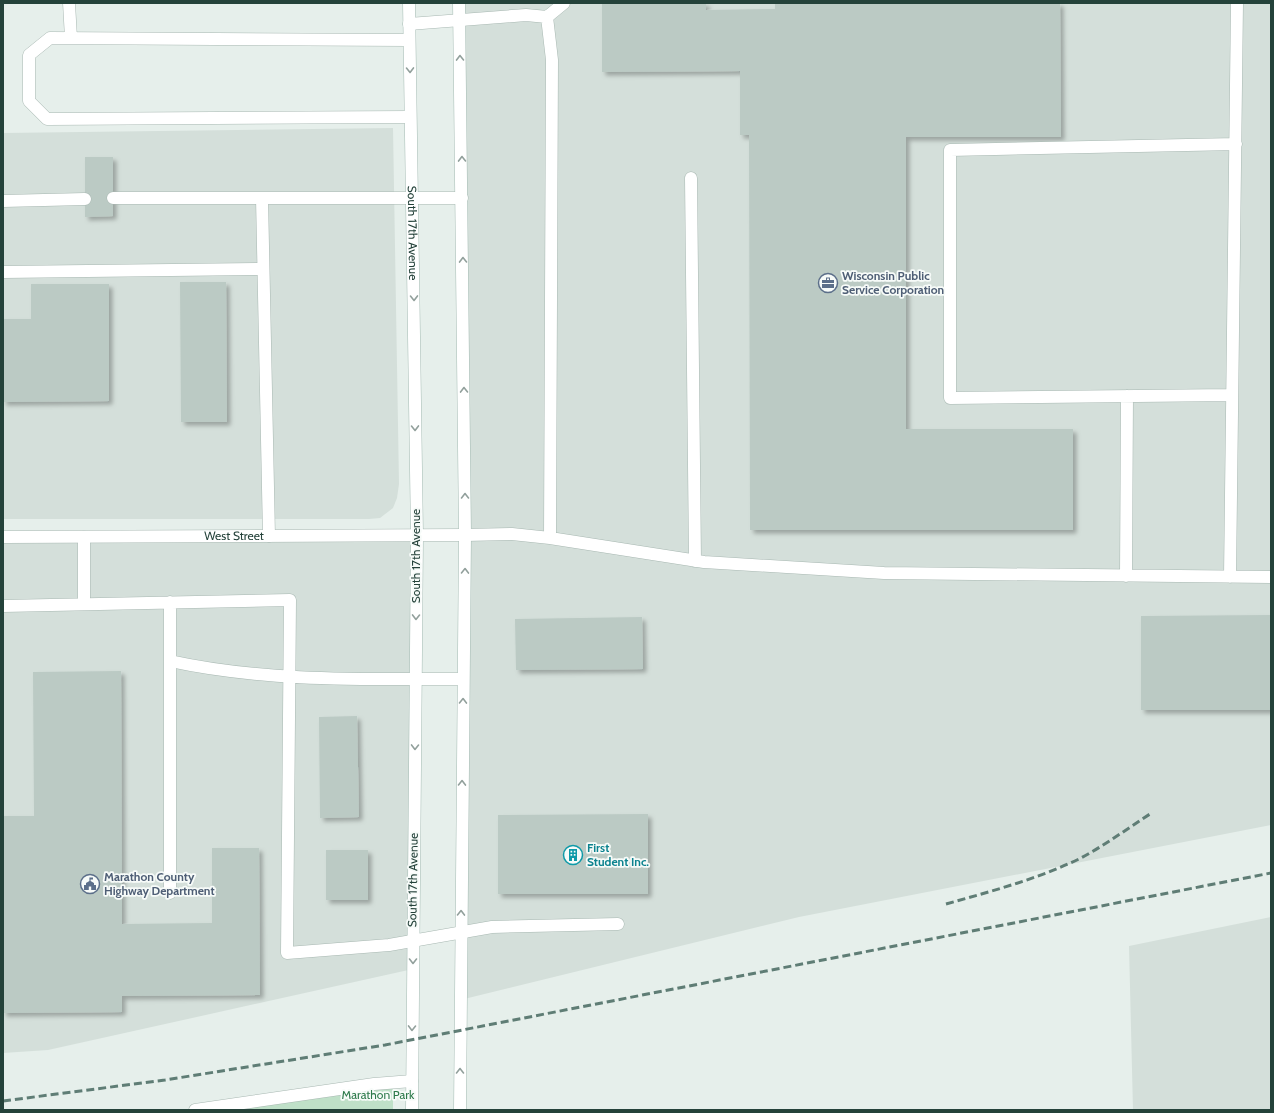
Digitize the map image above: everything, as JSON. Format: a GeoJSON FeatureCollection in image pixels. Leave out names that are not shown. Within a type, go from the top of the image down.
{"type":"FeatureCollection","features":[{"type":"Feature","properties":{"kind":"main road"},"geometry":{"type":"LineString","coordinates":[[69,3],[71,38]]}},
{"type":"Feature","properties":{"kind":"main road","name":"South 17th Avenue"},"geometry":{"type":"LineString","coordinates":[[409,3],[417,536],[412,941],[412,1110]]}},
{"type":"Feature","properties":{"kind":"main road"},"geometry":{"type":"LineString","coordinates":[[409,24],[459,9],[547,17],[564,3]]}},
{"type":"Feature","properties":{"kind":"main road"},"geometry":{"type":"LineString","coordinates":[[1230,577],[1237,3]]}},
{"type":"Feature","properties":{"kind":"main road"},"geometry":{"type":"LineString","coordinates":[[459,9],[465,535],[460,1110]]}},
{"type":"Feature","properties":{"kind":"main road"},"geometry":{"type":"LineString","coordinates":[[547,17],[552,60],[550,538]]}},
{"type":"Feature","properties":{"kind":"main road"},"geometry":{"type":"LineString","coordinates":[[409,40],[50,38],[29,54],[29,101],[47,119],[410,117]]}},
{"type":"Feature","properties":{"kind":"main road"},"geometry":{"type":"LineString","coordinates":[[1232,395],[950,398],[950,150],[1236,144]]}},
{"type":"Feature","properties":{"kind":"main road"},"geometry":{"type":"LineString","coordinates":[[691,178],[695,561]]}},
{"type":"Feature","properties":{"kind":"main road"},"geometry":{"type":"LineString","coordinates":[[113,198],[462,198]]}},
{"type":"Feature","properties":{"kind":"main road"},"geometry":{"type":"LineString","coordinates":[[262,198],[269,536]]}},
{"type":"Feature","properties":{"kind":"main road"},"geometry":{"type":"LineString","coordinates":[[3,201],[85,199]]}},
{"type":"Feature","properties":{"kind":"main road"},"geometry":{"type":"LineString","coordinates":[[3,272],[263,269]]}},
{"type":"Feature","properties":{"kind":"main road"},"geometry":{"type":"LineString","coordinates":[[1126,576],[1127,396]]}},
{"type":"Feature","properties":{"kind":"main road","name":"West Street"},"geometry":{"type":"LineString","coordinates":[[3,537],[417,536],[512,534],[550,538],[695,561],[884,573],[1271,577]]}},
{"type":"Feature","properties":{"kind":"main road"},"geometry":{"type":"LineString","coordinates":[[84,537],[84,604]]}},
{"type":"Feature","properties":{"kind":"main road"},"geometry":{"type":"LineString","coordinates":[[3,606],[290,600],[287,953],[389,945],[503,926],[618,924]]}},
{"type":"Feature","properties":{"kind":"main road"},"geometry":{"type":"LineString","coordinates":[[170,602],[170,893]]}},
{"type":"Feature","properties":{"kind":"main road"},"geometry":{"type":"LineString","coordinates":[[170,661],[212,670],[290,676],[464,679]]}},
{"type":"Feature","properties":{"kind":"main road"},"geometry":{"type":"LineString","coordinates":[[195,1110],[374,1084],[412,1081]]}},
{"type":"Feature","properties":{"kind":"shaded area"},"geometry":{"type":"Polygon","coordinates":[[[461,3],[1271,3],[1271,825],[799,917],[460,1000],[461,3]]]}},
{"type":"Feature","properties":{"kind":"shaded area"},"geometry":{"type":"Polygon","coordinates":[[[393,128],[399,484],[397,498],[393,508],[380,518],[369,519],[3,519],[3,133],[393,128]]]}},
{"type":"Feature","properties":{"kind":"shaded area"},"geometry":{"type":"Polygon","coordinates":[[[417,536],[413,969],[48,1050],[3,1053],[3,537],[417,536]]]}},
{"type":"Feature","properties":{"kind":"shaded area"},"geometry":{"type":"Polygon","coordinates":[[[1271,917],[1271,1110],[1133,1110],[1129,946],[1271,917]]]}},
{"type":"Feature","properties":{"kind":"green space","name":"Marathon Park"},"geometry":{"type":"Polygon","coordinates":[[[393,1077],[393,1110],[239,1110],[393,1077]]]}},
{"type":"Feature","properties":{"kind":"building","name":"Wisconsin Public Service Corporation"},"geometry":{"type":"Polygon","coordinates":[[[602,3],[706,3],[706,10],[775,9],[775,3],[1060,3],[1061,137],[906,137],[906,429],[1073,429],[1073,530],[750,530],[749,135],[740,135],[740,71],[602,72],[602,3]]]}},
{"type":"Feature","properties":{"kind":"building"},"geometry":{"type":"Polygon","coordinates":[[[85,157],[113,157],[113,216],[85,217],[85,157]]]}},
{"type":"Feature","properties":{"kind":"building"},"geometry":{"type":"Polygon","coordinates":[[[180,282],[226,282],[227,422],[181,422],[180,282]]]}},
{"type":"Feature","properties":{"kind":"building"},"geometry":{"type":"Polygon","coordinates":[[[31,284],[109,284],[109,401],[3,402],[3,319],[31,319],[31,284]]]}},
{"type":"Feature","properties":{"kind":"building"},"geometry":{"type":"Polygon","coordinates":[[[1271,615],[1271,710],[1141,710],[1141,616],[1271,615]]]}},
{"type":"Feature","properties":{"kind":"building"},"geometry":{"type":"Polygon","coordinates":[[[642,617],[643,669],[516,670],[515,619],[642,617]]]}},
{"type":"Feature","properties":{"kind":"building"},"geometry":{"type":"Polygon","coordinates":[[[121,671],[122,924],[212,923],[212,848],[259,848],[260,995],[122,996],[122,1012],[3,1013],[3,816],[34,816],[33,672],[121,671]]]}},
{"type":"Feature","properties":{"kind":"building"},"geometry":{"type":"Polygon","coordinates":[[[357,716],[359,817],[320,818],[319,717],[357,716]]]}},
{"type":"Feature","properties":{"kind":"building","name":"First Student Inc."},"geometry":{"type":"Polygon","coordinates":[[[648,814],[648,894],[498,894],[498,815],[648,814]]]}},
{"type":"Feature","properties":{"kind":"building"},"geometry":{"type":"Polygon","coordinates":[[[326,850],[368,850],[368,900],[326,900],[326,850]]]}},
{"type":"Feature","properties":{"kind":"railway"},"geometry":{"type":"LineString","coordinates":[[946,904],[1015,884],[1081,858],[1099,848],[1150,814]]}},
{"type":"Feature","properties":{"kind":"railway"},"geometry":{"type":"LineString","coordinates":[[3,1101],[165,1080],[385,1045],[1271,873]]}},
{"type":"Feature","properties":{"kind":"place","name":"Wisconsin Public Service Corporation"},"geometry":{"type":"Point","coordinates":[828,283]}},
{"type":"Feature","properties":{"kind":"place","name":"First Student Inc."},"geometry":{"type":"Point","coordinates":[573,855]}},
{"type":"Feature","properties":{"kind":"place","name":"Marathon County Highway Department"},"geometry":{"type":"Point","coordinates":[90,884]}}]}
